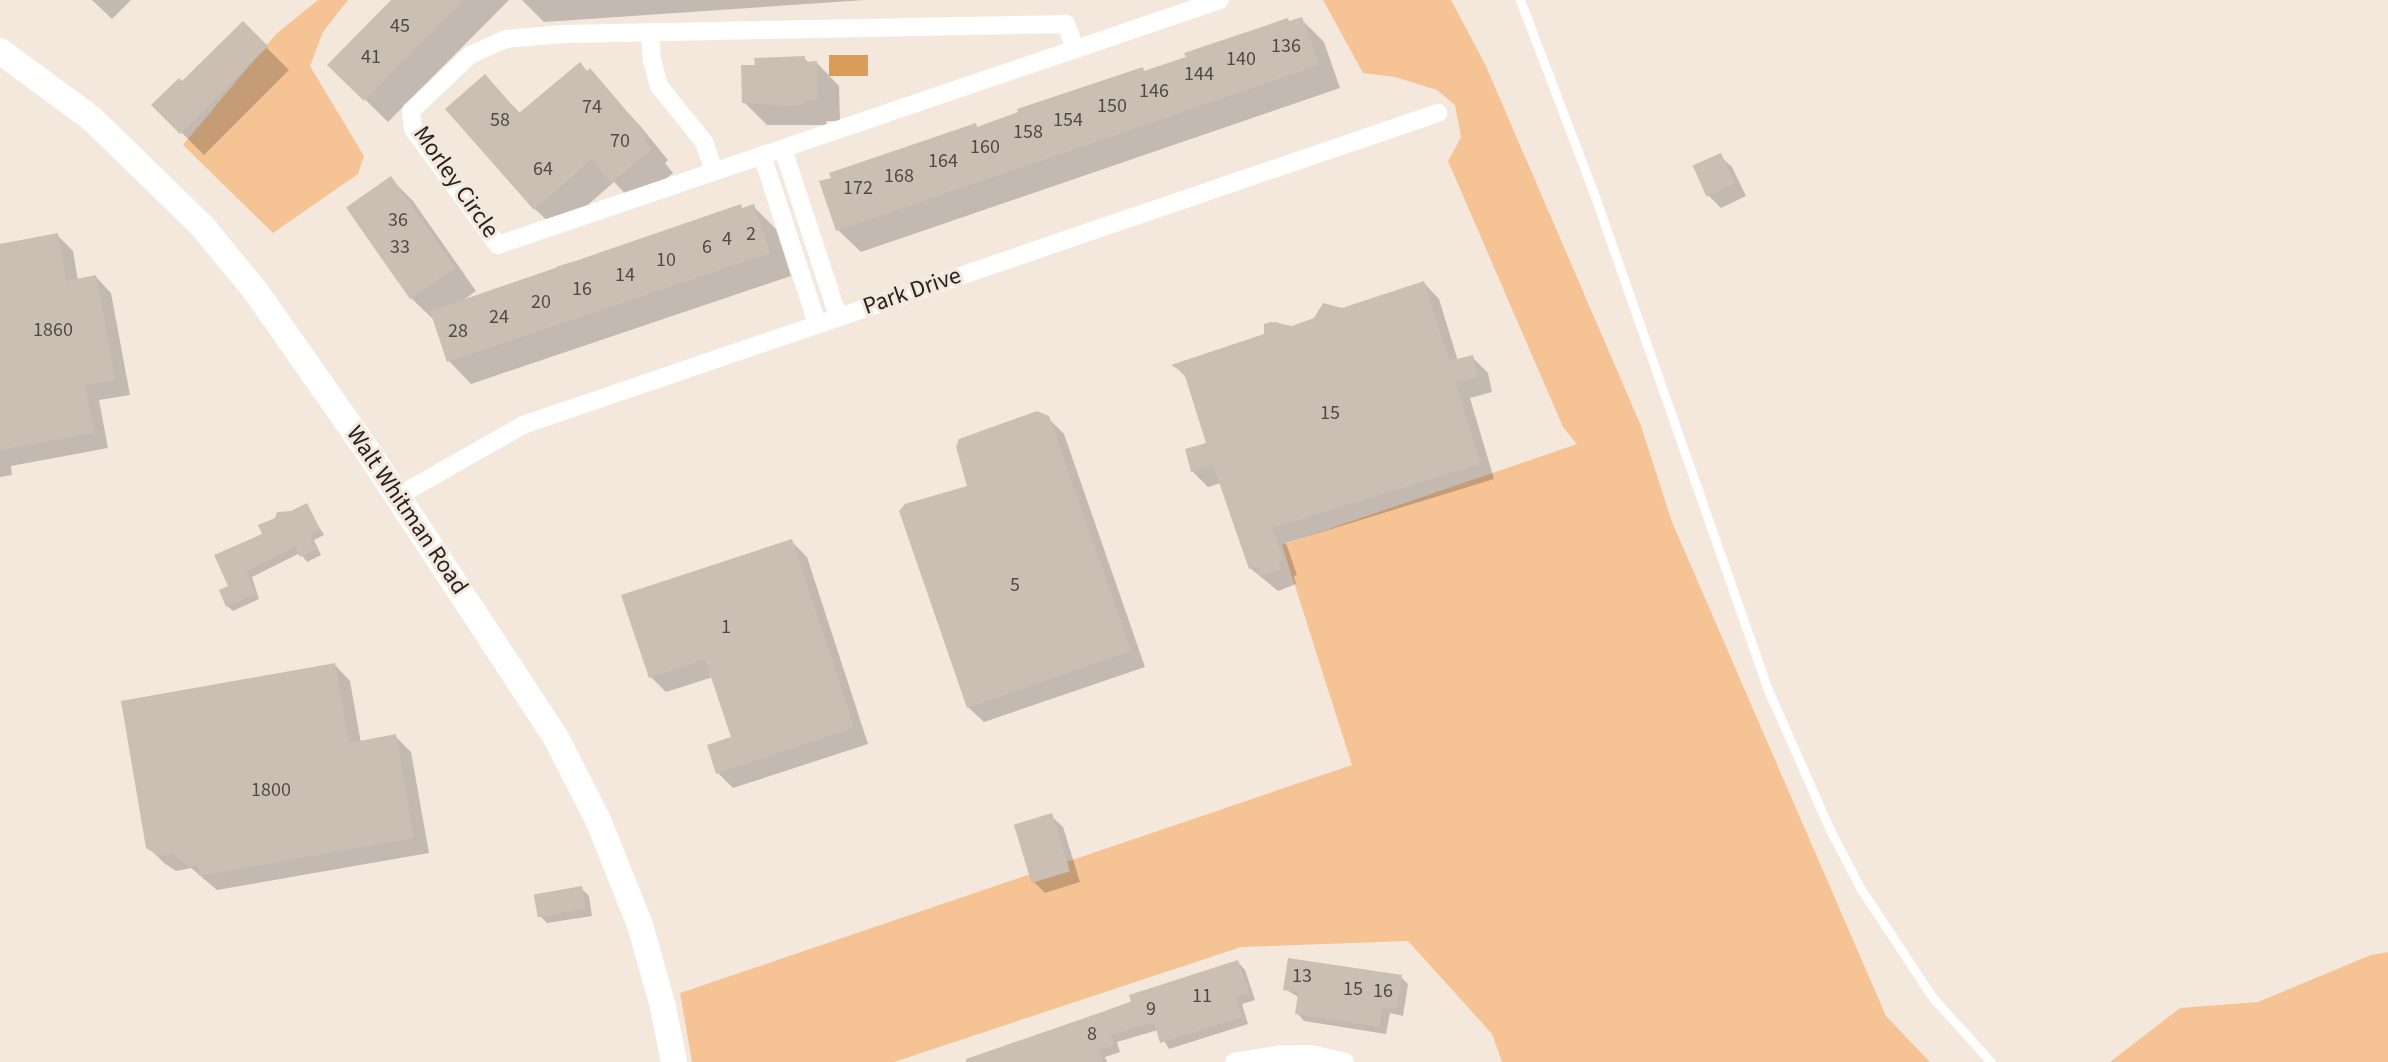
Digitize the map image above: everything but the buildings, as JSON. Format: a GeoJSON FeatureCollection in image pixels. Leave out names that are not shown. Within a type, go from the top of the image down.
{"type":"FeatureCollection","features":[{"type":"Feature","properties":{"kind":"main road","name":"Walt Whitman Road"},"geometry":{"type":"LineString","coordinates":[[0,51],[91,118],[203,227],[257,293],[398,496],[556,738],[598,820],[640,925],[663,1007],[674,1062]]}},
{"type":"Feature","properties":{"kind":"street","name":"Morley Circle"},"geometry":{"type":"LineString","coordinates":[[1075,49],[1066,24],[650,32],[506,39],[470,55],[411,111],[413,129],[498,245],[1220,0]]}},
{"type":"Feature","properties":{"kind":"street"},"geometry":{"type":"LineString","coordinates":[[650,32],[652,60],[659,86],[704,142],[714,171]]}},
{"type":"Feature","properties":{"kind":"street","name":"Park Drive"},"geometry":{"type":"LineString","coordinates":[[398,496],[523,425],[1438,113]]}},
{"type":"Feature","properties":{"kind":"street"},"geometry":{"type":"LineString","coordinates":[[783,149],[838,316]]}},
{"type":"Feature","properties":{"kind":"street"},"geometry":{"type":"LineString","coordinates":[[762,155],[817,323]]}},
{"type":"Feature","properties":{"kind":"street"},"geometry":{"type":"LineString","coordinates":[[1234,1062],[1282,1054],[1311,1054],[1345,1062]]}},
{"type":"Feature","properties":{"kind":"lane"},"geometry":{"type":"LineString","coordinates":[[1520,0],[1593,191],[1768,690],[1830,830],[1861,889],[1933,998],[1991,1062]]}},
{"type":"Feature","properties":{"kind":"shaded area"},"geometry":{"type":"Polygon","coordinates":[[[318,0],[348,0],[323,32],[310,66],[364,156],[358,174],[273,233],[183,145],[276,34],[318,0]]]}},
{"type":"Feature","properties":{"kind":"shaded area"},"geometry":{"type":"Polygon","coordinates":[[[1323,0],[1451,0],[1485,64],[1641,426],[1672,522],[1886,1016],[1930,1062],[1502,1062],[1492,1034],[1408,941],[1241,947],[894,1062],[692,1062],[680,993],[1352,765],[1282,545],[1577,444],[1563,427],[1448,161],[1461,137],[1455,105],[1437,90],[1395,77],[1363,73],[1323,0]]]}},
{"type":"Feature","properties":{"kind":"shaded area"},"geometry":{"type":"Polygon","coordinates":[[[829,55],[868,55],[868,76],[829,76],[829,55]]]}},
{"type":"Feature","properties":{"kind":"shaded area"},"geometry":{"type":"Polygon","coordinates":[[[2388,952],[2388,1062],[2110,1062],[2180,1008],[2258,1002],[2371,955],[2388,952]]]}}]}
